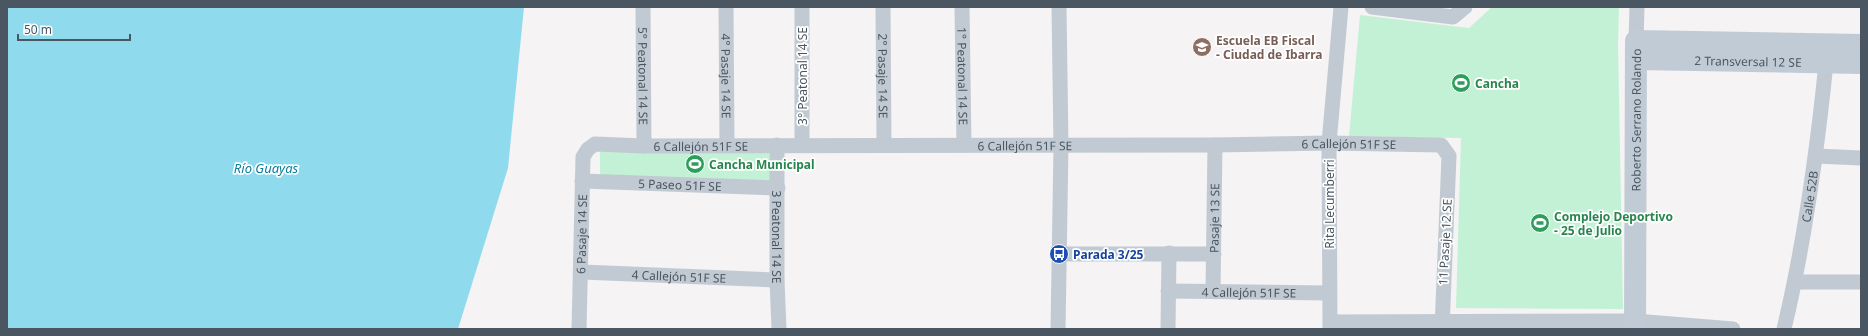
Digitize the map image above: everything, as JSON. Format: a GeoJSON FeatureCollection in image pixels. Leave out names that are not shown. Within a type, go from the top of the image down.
{"type":"FeatureCollection","features":[{"type":"Feature","properties":{"kind":"street","name":"5° Peatonal 14 SE"},"geometry":{"type":"LineString","coordinates":[[643,7],[644,146]]}},
{"type":"Feature","properties":{"kind":"street","name":"4° Pasaje 14 SE"},"geometry":{"type":"LineString","coordinates":[[726,7],[727,145]]}},
{"type":"Feature","properties":{"kind":"street","name":"3° Peatonal 14 SE"},"geometry":{"type":"LineString","coordinates":[[802,7],[802,145]]}},
{"type":"Feature","properties":{"kind":"street","name":"2° Pasaje 14 SE"},"geometry":{"type":"LineString","coordinates":[[883,7],[884,145]]}},
{"type":"Feature","properties":{"kind":"street","name":"1° Peatonal 14 SE"},"geometry":{"type":"LineString","coordinates":[[962,7],[964,145]]}},
{"type":"Feature","properties":{"kind":"street"},"geometry":{"type":"LineString","coordinates":[[1058,329],[1061,146],[1059,7]]}},
{"type":"Feature","properties":{"kind":"street","name":"Rita Lecumberri"},"geometry":{"type":"LineString","coordinates":[[1330,326],[1329,143],[1341,7]]}},
{"type":"Feature","properties":{"kind":"street"},"geometry":{"type":"LineString","coordinates":[[1372,7],[1452,17],[1465,7]]}},
{"type":"Feature","properties":{"kind":"street","name":"Roberto Serrano Rolando"},"geometry":{"type":"LineString","coordinates":[[1635,325],[1637,7]]}},
{"type":"Feature","properties":{"kind":"street","name":"2 Transversal 12 SE"},"geometry":{"type":"LineString","coordinates":[[1636,50],[1861,45]]}},
{"type":"Feature","properties":{"kind":"street","name":"2 Transversal 12 SE"},"geometry":{"type":"LineString","coordinates":[[1636,50],[1826,63],[1861,63]]}},
{"type":"Feature","properties":{"kind":"street","name":"Calle 52B"},"geometry":{"type":"LineString","coordinates":[[1784,329],[1795,282],[1816,156],[1826,63]]}},
{"type":"Feature","properties":{"kind":"street","name":"6 Callejón 51F SE"},"geometry":{"type":"LineString","coordinates":[[595,144],[644,146],[1061,146],[1329,143],[1441,145],[1449,156]]}},
{"type":"Feature","properties":{"kind":"street","name":"6 Pasaje 14 SE"},"geometry":{"type":"LineString","coordinates":[[579,329],[582,272],[583,157],[588,149],[595,144]]}},
{"type":"Feature","properties":{"kind":"street","name":"3 Peatonal 14 SE"},"geometry":{"type":"LineString","coordinates":[[777,145],[777,280],[779,329]]}},
{"type":"Feature","properties":{"kind":"street","name":"Pasaje 13 SE"},"geometry":{"type":"LineString","coordinates":[[1214,291],[1215,145]]}},
{"type":"Feature","properties":{"kind":"street","name":"11 Pasaje 12 SE"},"geometry":{"type":"LineString","coordinates":[[1442,325],[1449,156]]}},
{"type":"Feature","properties":{"kind":"street"},"geometry":{"type":"LineString","coordinates":[[1816,156],[1861,158]]}},
{"type":"Feature","properties":{"kind":"street","name":"5 Paseo 51F SE"},"geometry":{"type":"LineString","coordinates":[[582,181],[778,188]]}},
{"type":"Feature","properties":{"kind":"street"},"geometry":{"type":"LineString","coordinates":[[1168,329],[1169,253]]}},
{"type":"Feature","properties":{"kind":"street"},"geometry":{"type":"LineString","coordinates":[[1059,254],[1214,254]]}},
{"type":"Feature","properties":{"kind":"street","name":"4 Callejón 51F SE"},"geometry":{"type":"LineString","coordinates":[[582,272],[777,280]]}},
{"type":"Feature","properties":{"kind":"street"},"geometry":{"type":"LineString","coordinates":[[1795,282],[1861,282]]}},
{"type":"Feature","properties":{"kind":"street","name":"4 Callejón 51F SE"},"geometry":{"type":"LineString","coordinates":[[1168,291],[1329,292]]}},
{"type":"Feature","properties":{"kind":"street"},"geometry":{"type":"LineString","coordinates":[[1330,326],[1635,325],[1733,329]]}},
{"type":"Feature","properties":{"kind":"green space","name":"Complejo Deportivo - 25 de Julio"},"geometry":{"type":"Polygon","coordinates":[[[1492,7],[1619,7],[1618,45],[1623,309],[1456,308],[1461,138],[1349,136],[1360,15],[1469,28],[1492,7]]]}},
{"type":"Feature","properties":{"kind":"green space"},"geometry":{"type":"Polygon","coordinates":[[[600,147],[769,149],[771,184],[600,179],[600,147]]]}},
{"type":"Feature","properties":{"kind":"water","name":"Río Guayas"},"geometry":{"type":"Polygon","coordinates":[[[7,7],[524,7],[508,168],[458,329],[7,329],[7,7]]]}},
{"type":"Feature","properties":{"kind":"place","name":"Escuela EB Fiscal - Ciudad de Ibarra"},"geometry":{"type":"Point","coordinates":[1202,47]}},
{"type":"Feature","properties":{"kind":"place","name":"Cancha"},"geometry":{"type":"Point","coordinates":[1461,83]}},
{"type":"Feature","properties":{"kind":"place","name":"Cancha Municipal"},"geometry":{"type":"Point","coordinates":[695,164]}},
{"type":"Feature","properties":{"kind":"place","name":"Complejo Deportivo - 25 de Julio"},"geometry":{"type":"Point","coordinates":[1540,223]}},
{"type":"Feature","properties":{"kind":"place","name":"Parada 3/25"},"geometry":{"type":"Point","coordinates":[1059,254]}}]}
